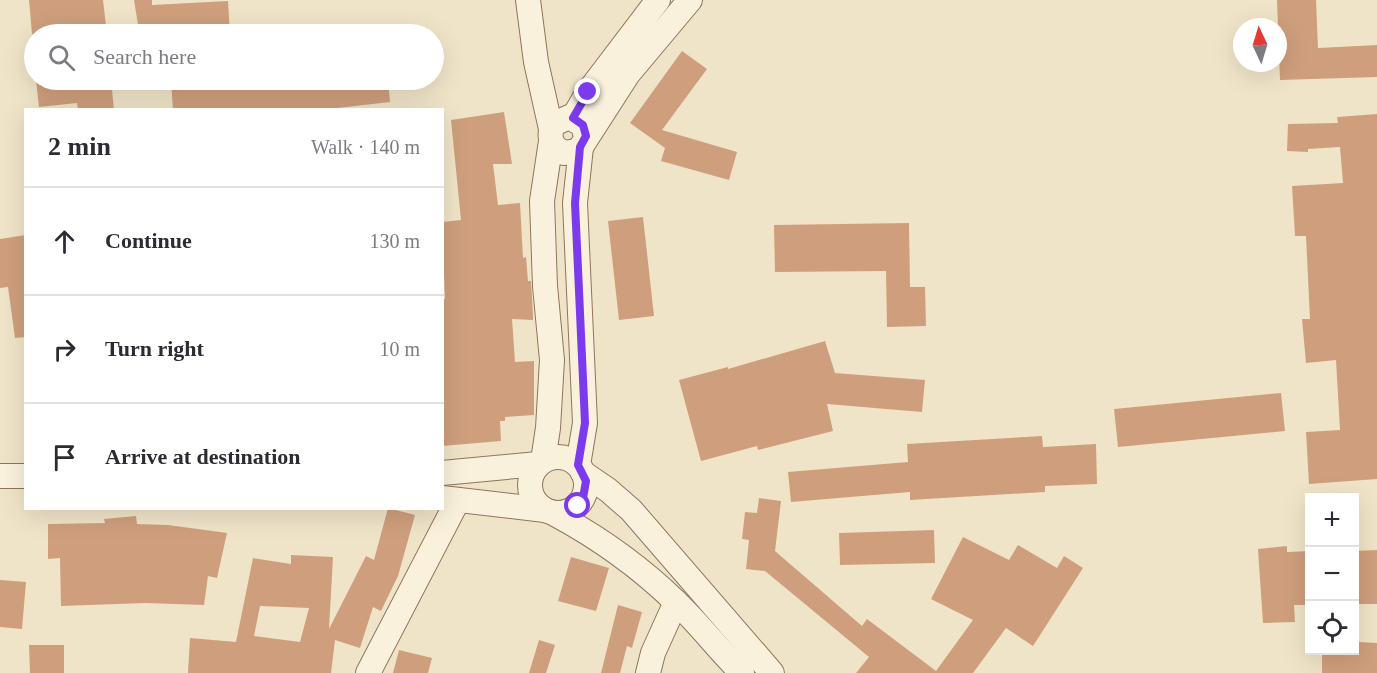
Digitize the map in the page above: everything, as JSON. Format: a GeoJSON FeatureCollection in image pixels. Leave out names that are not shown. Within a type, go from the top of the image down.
{"type":"FeatureCollection","features":[{"type":"Feature","properties":{"kind":"street"},"geometry":{"type":"LineString","coordinates":[[528,0],[536,62],[551,135],[564,153],[576,151],[588,92],[658,0]]}},
{"type":"Feature","properties":{"kind":"street"},"geometry":{"type":"LineString","coordinates":[[368,673],[450,499],[561,513],[578,506],[586,490],[581,469],[585,423],[575,203],[580,134],[690,0]]}},
{"type":"Feature","properties":{"kind":"street"},"geometry":{"type":"LineString","coordinates":[[580,134],[558,120],[551,135],[542,201],[545,286],[552,360],[548,428],[541,462],[531,475],[529,489],[534,502],[588,532],[622,555],[676,602],[742,673]]}},
{"type":"Feature","properties":{"kind":"street"},"geometry":{"type":"LineString","coordinates":[[444,473],[541,462],[561,457],[581,469],[631,510],[772,673]]}},
{"type":"Feature","properties":{"kind":"street"},"geometry":{"type":"LineString","coordinates":[[0,476],[24,476]]}},
{"type":"Feature","properties":{"kind":"street"},"geometry":{"type":"LineString","coordinates":[[648,673],[653,653],[676,602]]}},
{"type":"Feature","properties":{"kind":"building"},"geometry":{"type":"Polygon","coordinates":[[[29,0],[103,0],[106,24],[31,24],[29,0]]]}},
{"type":"Feature","properties":{"kind":"building"},"geometry":{"type":"Polygon","coordinates":[[[134,0],[152,0],[152,5],[228,1],[229,24],[138,24],[134,0]]]}},
{"type":"Feature","properties":{"kind":"building"},"geometry":{"type":"Polygon","coordinates":[[[1277,0],[1316,0],[1318,48],[1377,45],[1377,77],[1280,80],[1280,72],[1287,72],[1287,18],[1278,18],[1277,0]]]}},
{"type":"Feature","properties":{"kind":"building"},"geometry":{"type":"Polygon","coordinates":[[[682,51],[707,69],[662,130],[737,152],[729,180],[661,161],[665,148],[630,123],[682,51]]]}},
{"type":"Feature","properties":{"kind":"building"},"geometry":{"type":"Polygon","coordinates":[[[37,90],[112,90],[114,108],[78,108],[77,103],[39,107],[37,90]]]}},
{"type":"Feature","properties":{"kind":"building"},"geometry":{"type":"Polygon","coordinates":[[[172,90],[389,90],[390,102],[338,108],[173,108],[172,90]]]}},
{"type":"Feature","properties":{"kind":"building"},"geometry":{"type":"Polygon","coordinates":[[[504,112],[512,164],[493,164],[498,205],[520,203],[523,258],[526,257],[528,281],[531,281],[533,320],[512,319],[515,362],[534,361],[534,415],[505,417],[505,421],[500,421],[501,441],[444,446],[444,222],[461,220],[451,120],[504,112]]]}},
{"type":"Feature","properties":{"kind":"building"},"geometry":{"type":"Polygon","coordinates":[[[1377,114],[1377,479],[1309,484],[1306,432],[1340,430],[1336,360],[1306,363],[1302,319],[1310,319],[1306,236],[1295,236],[1292,186],[1343,183],[1340,147],[1308,149],[1308,152],[1287,151],[1288,124],[1338,123],[1337,117],[1377,114]]]}},
{"type":"Feature","properties":{"kind":"building"},"geometry":{"type":"Polygon","coordinates":[[[643,217],[654,316],[619,320],[608,221],[643,217]]]}},
{"type":"Feature","properties":{"kind":"building"},"geometry":{"type":"Polygon","coordinates":[[[909,223],[910,287],[925,287],[926,326],[887,327],[886,271],[775,272],[774,225],[909,223]]]}},
{"type":"Feature","properties":{"kind":"building"},"geometry":{"type":"Polygon","coordinates":[[[24,235],[24,337],[15,338],[8,287],[0,288],[0,239],[24,235]]]}},
{"type":"Feature","properties":{"kind":"building"},"geometry":{"type":"Polygon","coordinates":[[[825,341],[835,373],[925,380],[922,412],[827,404],[833,431],[758,450],[757,446],[701,461],[679,380],[728,367],[728,369],[825,341]]]}},
{"type":"Feature","properties":{"kind":"building"},"geometry":{"type":"Polygon","coordinates":[[[1281,393],[1285,431],[1118,447],[1114,409],[1281,393]]]}},
{"type":"Feature","properties":{"kind":"building"},"geometry":{"type":"Polygon","coordinates":[[[1042,436],[1043,447],[1096,444],[1097,484],[1045,486],[1045,492],[910,500],[910,492],[791,502],[788,472],[908,462],[907,444],[1042,436]]]}},
{"type":"Feature","properties":{"kind":"building"},"geometry":{"type":"Polygon","coordinates":[[[759,498],[781,501],[775,551],[862,626],[867,619],[936,671],[973,620],[931,599],[963,537],[1009,560],[1018,545],[1057,568],[1064,556],[1083,568],[1033,646],[1006,628],[973,673],[856,673],[869,657],[765,571],[746,569],[749,540],[742,539],[745,512],[757,513],[759,498]]]}},
{"type":"Feature","properties":{"kind":"building"},"geometry":{"type":"Polygon","coordinates":[[[387,510],[415,515],[398,576],[381,611],[373,607],[360,648],[335,640],[331,673],[188,673],[190,638],[236,642],[253,558],[291,564],[291,555],[333,557],[329,629],[366,556],[374,560],[387,510]],[[260,606],[254,636],[300,642],[309,608],[260,606]]]}},
{"type":"Feature","properties":{"kind":"building"},"geometry":{"type":"Polygon","coordinates":[[[136,516],[137,524],[168,525],[227,533],[217,578],[208,576],[204,605],[146,603],[61,606],[60,558],[48,559],[48,524],[105,523],[104,519],[136,516]]]}},
{"type":"Feature","properties":{"kind":"building"},"geometry":{"type":"Polygon","coordinates":[[[934,530],[935,563],[840,565],[839,533],[934,530]]]}},
{"type":"Feature","properties":{"kind":"building"},"geometry":{"type":"Polygon","coordinates":[[[1287,546],[1287,552],[1305,551],[1305,605],[1294,605],[1295,622],[1263,623],[1258,549],[1287,546]]]}},
{"type":"Feature","properties":{"kind":"building"},"geometry":{"type":"Polygon","coordinates":[[[1377,550],[1377,604],[1359,604],[1359,551],[1377,550]]]}},
{"type":"Feature","properties":{"kind":"building"},"geometry":{"type":"Polygon","coordinates":[[[571,557],[609,568],[596,611],[558,601],[571,557]]]}},
{"type":"Feature","properties":{"kind":"building"},"geometry":{"type":"Polygon","coordinates":[[[0,580],[26,582],[22,629],[0,627],[0,580]]]}},
{"type":"Feature","properties":{"kind":"building"},"geometry":{"type":"Polygon","coordinates":[[[618,605],[642,612],[632,648],[627,646],[620,673],[601,673],[618,605]]]}},
{"type":"Feature","properties":{"kind":"building"},"geometry":{"type":"Polygon","coordinates":[[[539,640],[555,645],[546,673],[529,673],[539,640]]]}},
{"type":"Feature","properties":{"kind":"building"},"geometry":{"type":"Polygon","coordinates":[[[1359,642],[1377,643],[1377,673],[1322,673],[1322,655],[1359,655],[1359,642]]]}},
{"type":"Feature","properties":{"kind":"building"},"geometry":{"type":"Polygon","coordinates":[[[29,645],[64,645],[64,673],[30,673],[29,645]]]}},
{"type":"Feature","properties":{"kind":"building"},"geometry":{"type":"Polygon","coordinates":[[[399,650],[432,658],[428,673],[393,673],[399,650]]]}},
{"type":"Feature","properties":{"kind":"route"},"geometry":{"type":"LineString","coordinates":[[578,506],[586,490],[586,481],[578,465],[585,423],[580,356],[575,203],[580,147],[586,136],[583,125],[573,118],[588,92]]}}]}
